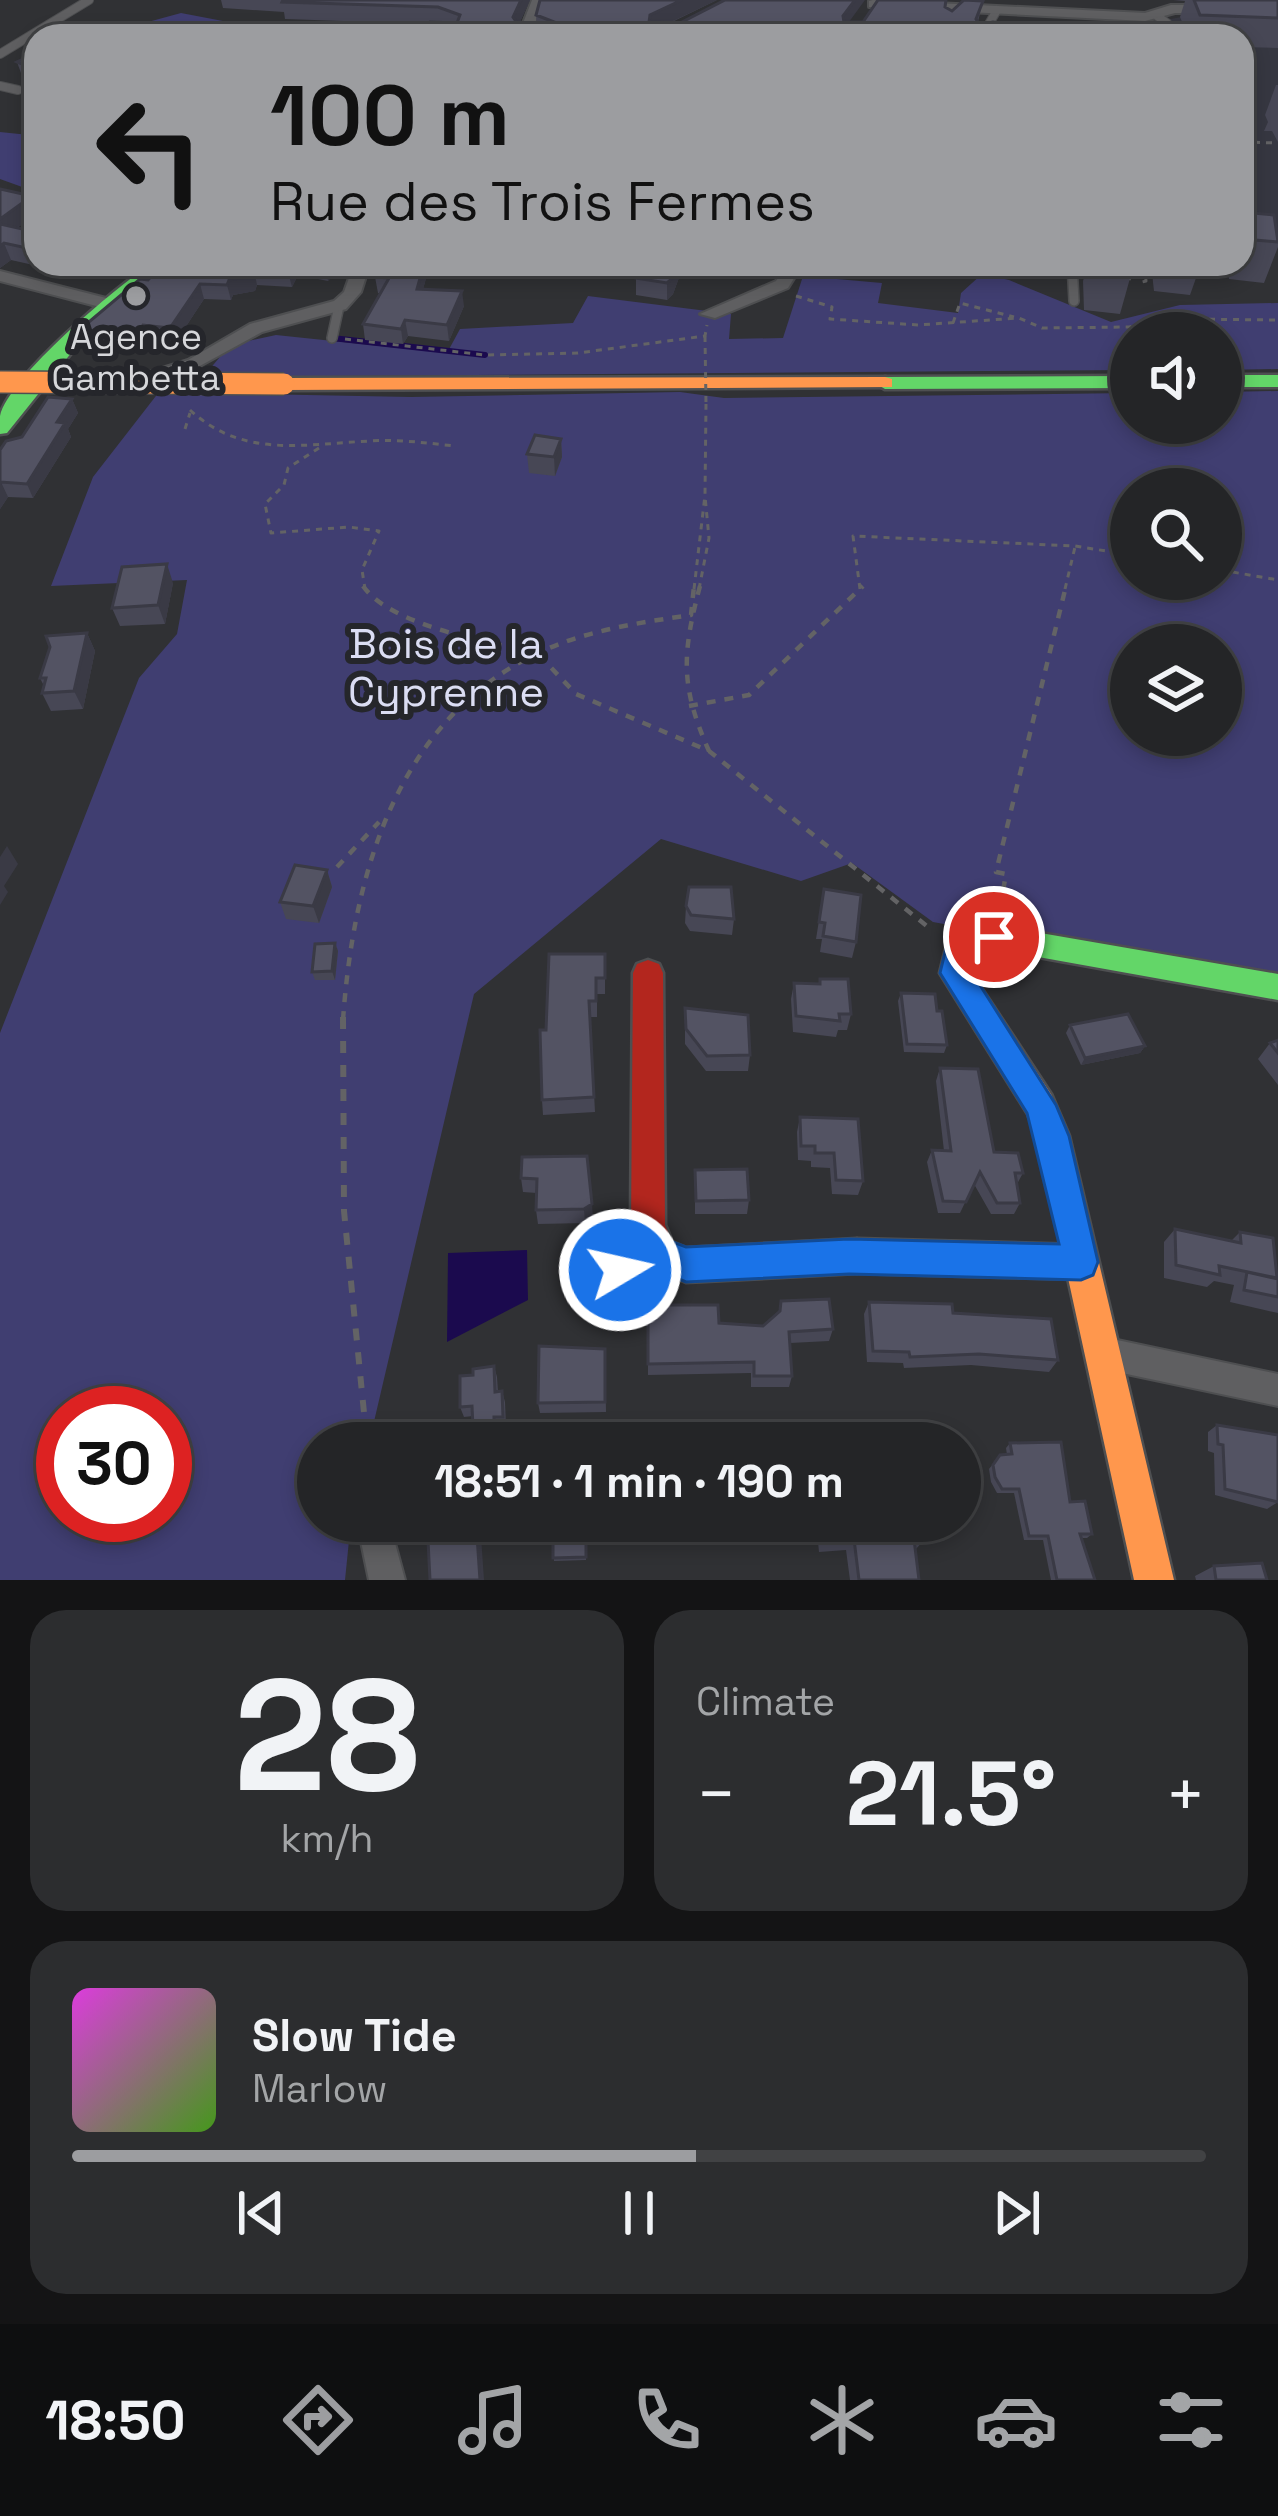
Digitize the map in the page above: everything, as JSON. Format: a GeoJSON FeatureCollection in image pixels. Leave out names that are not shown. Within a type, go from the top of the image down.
{"type":"FeatureCollection","features":[{"type":"Feature","properties":{"kind":"main road"},"geometry":{"type":"LineString","coordinates":[[0,428],[43,364],[104,304],[145,276]]}},
{"type":"Feature","properties":{"kind":"main road"},"geometry":{"type":"LineString","coordinates":[[1242,382],[1278,381]]}},
{"type":"Feature","properties":{"kind":"main road"},"geometry":{"type":"LineString","coordinates":[[0,382],[1110,382]]}},
{"type":"Feature","properties":{"kind":"main road"},"geometry":{"type":"LineString","coordinates":[[1154,1580],[1053,1136],[1040,1105],[955,973],[959,945],[994,937],[1278,986]]}},
{"type":"Feature","properties":{"kind":"main road"},"geometry":{"type":"LineString","coordinates":[[648,973],[648,1226],[660,1254],[686,1265],[849,1256],[1081,1262]]}},
{"type":"Feature","properties":{"kind":"street"},"geometry":{"type":"LineString","coordinates":[[862,17],[874,2],[953,14],[1278,10]]}},
{"type":"Feature","properties":{"kind":"street"},"geometry":{"type":"LineString","coordinates":[[0,275],[104,304]]}},
{"type":"Feature","properties":{"kind":"street"},"geometry":{"type":"LineString","coordinates":[[43,364],[172,374],[203,361],[256,327],[339,306],[353,293],[358,276]]}},
{"type":"Feature","properties":{"kind":"street"},"geometry":{"type":"LineString","coordinates":[[709,314],[782,284],[787,276]]}},
{"type":"Feature","properties":{"kind":"street"},"geometry":{"type":"LineString","coordinates":[[580,1286],[660,1254]]}},
{"type":"Feature","properties":{"kind":"street"},"geometry":{"type":"LineString","coordinates":[[1103,1353],[1278,1390]]}},
{"type":"Feature","properties":{"kind":"street"},"geometry":{"type":"LineString","coordinates":[[378,1542],[387,1580]]}},
{"type":"Feature","properties":{"kind":"lane"},"geometry":{"type":"LineString","coordinates":[[49,24],[89,0]]}},
{"type":"Feature","properties":{"kind":"lane"},"geometry":{"type":"LineString","coordinates":[[989,24],[997,10]]}},
{"type":"Feature","properties":{"kind":"lane"},"geometry":{"type":"LineString","coordinates":[[0,86],[18,90]]}},
{"type":"Feature","properties":{"kind":"lane"},"geometry":{"type":"LineString","coordinates":[[1073,276],[1074,301]]}},
{"type":"Feature","properties":{"kind":"lane"},"geometry":{"type":"LineString","coordinates":[[332,338],[339,306]]}},
{"type":"Feature","properties":{"kind":"path"},"geometry":{"type":"LineString","coordinates":[[793,295],[832,308],[830,319],[953,323],[1019,318]]}},
{"type":"Feature","properties":{"kind":"path"},"geometry":{"type":"LineString","coordinates":[[953,323],[960,303],[1042,328],[1129,327],[1181,319],[1278,320]]}},
{"type":"Feature","properties":{"kind":"path"},"geometry":{"type":"LineString","coordinates":[[332,338],[485,355],[578,353],[705,336],[701,590],[691,615],[683,671],[689,706],[709,752]]}},
{"type":"Feature","properties":{"kind":"path"},"geometry":{"type":"LineString","coordinates":[[185,428],[190,413],[188,393],[203,361]]}},
{"type":"Feature","properties":{"kind":"path"},"geometry":{"type":"LineString","coordinates":[[190,413],[244,441],[319,448],[387,440],[455,446]]}},
{"type":"Feature","properties":{"kind":"path"},"geometry":{"type":"LineString","coordinates":[[319,448],[288,468],[284,485],[265,504],[271,533],[349,527],[379,531],[364,560],[361,581],[367,598],[391,612],[538,654],[576,694],[709,752],[924,927],[959,945]]}},
{"type":"Feature","properties":{"kind":"path"},"geometry":{"type":"LineString","coordinates":[[689,706],[748,694],[863,586],[853,536],[1110,552]]}},
{"type":"Feature","properties":{"kind":"path"},"geometry":{"type":"LineString","coordinates":[[994,937],[1006,874],[997,872],[1075,546]]}},
{"type":"Feature","properties":{"kind":"path"},"geometry":{"type":"LineString","coordinates":[[1242,574],[1278,580]]}},
{"type":"Feature","properties":{"kind":"path"},"geometry":{"type":"LineString","coordinates":[[338,867],[383,818],[439,733],[486,684],[579,634],[691,615]]}},
{"type":"Feature","properties":{"kind":"path"},"geometry":{"type":"LineString","coordinates":[[365,1422],[346,1258],[341,1040],[356,904],[383,818]]}},
{"type":"Feature","properties":{"kind":"shaded area"},"geometry":{"type":"Polygon","coordinates":[[[1207,12],[1278,21],[1278,231],[1254,230],[1254,24],[1102,24],[1105,19],[1166,20],[1207,12]]]}},
{"type":"Feature","properties":{"kind":"shaded area"},"geometry":{"type":"Polygon","coordinates":[[[527,1250],[528,1300],[447,1342],[448,1253],[527,1250]]]}},
{"type":"Feature","properties":{"kind":"green space"},"geometry":{"type":"Polygon","coordinates":[[[181,13],[239,24],[151,24],[181,13]]]}},
{"type":"Feature","properties":{"kind":"green space"},"geometry":{"type":"Polygon","coordinates":[[[0,132],[24,134],[24,188],[0,179],[0,132]]]}},
{"type":"Feature","properties":{"kind":"green space"},"geometry":{"type":"Polygon","coordinates":[[[803,276],[882,283],[878,303],[958,313],[961,293],[980,276],[1009,280],[1110,322],[1110,370],[203,377],[230,345],[276,335],[447,353],[460,329],[573,323],[588,296],[731,314],[729,339],[783,338],[803,276]]]}},
{"type":"Feature","properties":{"kind":"green space"},"geometry":{"type":"Polygon","coordinates":[[[1278,303],[1278,369],[1242,370],[1242,312],[1152,312],[1180,305],[1278,303]]]}},
{"type":"Feature","properties":{"kind":"green space","name":"Bois de la Cyprenne"},"geometry":{"type":"Polygon","coordinates":[[[1278,391],[1278,985],[933,922],[852,863],[801,881],[661,839],[474,994],[374,1422],[297,1422],[297,1542],[349,1542],[345,1580],[0,1580],[0,1033],[139,678],[177,634],[187,580],[51,586],[93,477],[159,392],[411,397],[680,392],[724,398],[1110,393],[1110,444],[1242,444],[1242,392],[1278,391]]]}},
{"type":"Feature","properties":{"kind":"building"},"geometry":{"type":"Polygon","coordinates":[[[521,0],[513,17],[517,24],[429,24],[457,23],[460,15],[438,7],[282,2],[521,0]]]}},
{"type":"Feature","properties":{"kind":"building"},"geometry":{"type":"Polygon","coordinates":[[[540,0],[682,0],[650,15],[649,22],[680,23],[725,0],[855,0],[844,22],[863,22],[878,0],[946,0],[945,7],[952,11],[964,0],[983,1],[976,19],[979,24],[559,24],[536,15],[540,0]]]}},
{"type":"Feature","properties":{"kind":"building"},"geometry":{"type":"Polygon","coordinates":[[[1194,0],[1278,0],[1278,18],[1200,15],[1194,0]]]}},
{"type":"Feature","properties":{"kind":"building"},"geometry":{"type":"Polygon","coordinates":[[[0,189],[24,194],[24,202],[0,219],[0,189]]]}},
{"type":"Feature","properties":{"kind":"building"},"geometry":{"type":"Polygon","coordinates":[[[1254,213],[1274,215],[1278,242],[1254,240],[1254,213]]]}},
{"type":"Feature","properties":{"kind":"building"},"geometry":{"type":"Polygon","coordinates":[[[0,224],[24,229],[24,247],[0,246],[0,224]]]}},
{"type":"Feature","properties":{"kind":"building"},"geometry":{"type":"Polygon","coordinates":[[[152,276],[251,276],[229,280],[227,285],[200,284],[170,328],[143,325],[138,334],[77,332],[140,279],[152,276]]]}},
{"type":"Feature","properties":{"kind":"building"},"geometry":{"type":"Polygon","coordinates":[[[421,276],[417,289],[462,291],[447,325],[405,320],[401,329],[363,324],[389,278],[375,277],[421,276]]]}},
{"type":"Feature","properties":{"kind":"building"},"geometry":{"type":"Polygon","coordinates":[[[637,276],[674,276],[667,283],[637,276]]]}},
{"type":"Feature","properties":{"kind":"building"},"geometry":{"type":"Polygon","coordinates":[[[48,397],[72,399],[57,422],[65,423],[27,484],[0,484],[0,450],[6,441],[22,437],[48,397]]]}},
{"type":"Feature","properties":{"kind":"building"},"geometry":{"type":"Polygon","coordinates":[[[535,435],[561,439],[554,457],[527,454],[535,435]]]}},
{"type":"Feature","properties":{"kind":"building"},"geometry":{"type":"Polygon","coordinates":[[[167,564],[158,605],[112,608],[122,567],[167,564]]]}},
{"type":"Feature","properties":{"kind":"building"},"geometry":{"type":"Polygon","coordinates":[[[87,633],[74,691],[42,693],[46,678],[40,678],[50,647],[46,636],[87,633]]]}},
{"type":"Feature","properties":{"kind":"building"},"geometry":{"type":"Polygon","coordinates":[[[295,865],[327,870],[313,906],[280,902],[295,865]]]}},
{"type":"Feature","properties":{"kind":"building"},"geometry":{"type":"Polygon","coordinates":[[[689,887],[731,887],[734,919],[691,915],[686,906],[689,887]]]}},
{"type":"Feature","properties":{"kind":"building"},"geometry":{"type":"Polygon","coordinates":[[[824,889],[861,895],[856,942],[823,936],[825,923],[819,922],[824,889]]]}},
{"type":"Feature","properties":{"kind":"building"},"geometry":{"type":"Polygon","coordinates":[[[335,943],[332,971],[312,972],[315,944],[335,943]]]}},
{"type":"Feature","properties":{"kind":"building"},"geometry":{"type":"Polygon","coordinates":[[[549,954],[605,954],[605,978],[596,978],[596,1001],[589,1001],[594,1097],[542,1100],[540,1030],[546,1030],[549,954]]]}},
{"type":"Feature","properties":{"kind":"building"},"geometry":{"type":"Polygon","coordinates":[[[820,979],[848,979],[851,1014],[839,1014],[840,1021],[796,1016],[794,983],[820,984],[820,979]]]}},
{"type":"Feature","properties":{"kind":"building"},"geometry":{"type":"Polygon","coordinates":[[[901,993],[935,994],[947,1045],[907,1044],[901,993]]]}},
{"type":"Feature","properties":{"kind":"building"},"geometry":{"type":"Polygon","coordinates":[[[685,1008],[748,1015],[750,1055],[707,1056],[686,1029],[685,1008]]]}},
{"type":"Feature","properties":{"kind":"building"},"geometry":{"type":"Polygon","coordinates":[[[1128,1014],[1145,1046],[1085,1058],[1070,1025],[1128,1014]]]}},
{"type":"Feature","properties":{"kind":"building"},"geometry":{"type":"Polygon","coordinates":[[[940,1068],[978,1069],[994,1152],[1018,1153],[1023,1173],[1015,1173],[1020,1203],[997,1203],[980,1172],[966,1202],[943,1201],[932,1150],[951,1151],[940,1068]]]}},
{"type":"Feature","properties":{"kind":"building"},"geometry":{"type":"Polygon","coordinates":[[[800,1117],[858,1119],[863,1181],[836,1180],[834,1153],[815,1153],[815,1146],[801,1146],[800,1117]]]}},
{"type":"Feature","properties":{"kind":"building"},"geometry":{"type":"Polygon","coordinates":[[[587,1156],[592,1204],[584,1209],[536,1210],[537,1179],[521,1178],[522,1157],[587,1156]]]}},
{"type":"Feature","properties":{"kind":"building"},"geometry":{"type":"Polygon","coordinates":[[[747,1169],[749,1200],[696,1201],[695,1170],[747,1169]]]}},
{"type":"Feature","properties":{"kind":"building"},"geometry":{"type":"Polygon","coordinates":[[[1175,1229],[1241,1243],[1240,1232],[1273,1238],[1277,1278],[1219,1266],[1220,1275],[1176,1265],[1175,1229]]]}},
{"type":"Feature","properties":{"kind":"building"},"geometry":{"type":"Polygon","coordinates":[[[1247,1272],[1278,1279],[1278,1297],[1244,1290],[1247,1272]]]}},
{"type":"Feature","properties":{"kind":"building"},"geometry":{"type":"Polygon","coordinates":[[[829,1299],[833,1329],[789,1332],[792,1376],[754,1376],[754,1362],[648,1364],[648,1305],[718,1305],[719,1323],[763,1326],[780,1311],[781,1301],[829,1299]]]}},
{"type":"Feature","properties":{"kind":"building"},"geometry":{"type":"Polygon","coordinates":[[[869,1302],[952,1304],[953,1313],[1051,1319],[1058,1360],[979,1354],[910,1357],[909,1352],[873,1351],[869,1302]]]}},
{"type":"Feature","properties":{"kind":"building"},"geometry":{"type":"Polygon","coordinates":[[[539,1346],[605,1349],[605,1402],[538,1403],[539,1346]]]}},
{"type":"Feature","properties":{"kind":"building"},"geometry":{"type":"Polygon","coordinates":[[[494,1366],[503,1417],[494,1417],[494,1422],[473,1422],[472,1406],[460,1407],[460,1376],[473,1375],[473,1369],[494,1366]]]}},
{"type":"Feature","properties":{"kind":"building"},"geometry":{"type":"Polygon","coordinates":[[[1217,1425],[1278,1435],[1278,1502],[1225,1489],[1217,1425]]]}},
{"type":"Feature","properties":{"kind":"building"},"geometry":{"type":"Polygon","coordinates":[[[1061,1442],[1070,1502],[1085,1501],[1092,1534],[1080,1534],[1095,1580],[1057,1580],[1048,1536],[1029,1536],[1019,1489],[1002,1489],[995,1477],[993,1465],[1000,1455],[1012,1454],[1010,1443],[1061,1442]]]}},
{"type":"Feature","properties":{"kind":"building"},"geometry":{"type":"Polygon","coordinates":[[[428,1542],[477,1542],[480,1580],[430,1580],[428,1542]]]}},
{"type":"Feature","properties":{"kind":"building"},"geometry":{"type":"Polygon","coordinates":[[[553,1542],[586,1542],[586,1557],[553,1558],[553,1542]]]}},
{"type":"Feature","properties":{"kind":"building"},"geometry":{"type":"Polygon","coordinates":[[[854,1542],[914,1542],[919,1580],[859,1580],[854,1542]]]}},
{"type":"Feature","properties":{"kind":"building"},"geometry":{"type":"Polygon","coordinates":[[[1262,1563],[1267,1580],[1216,1580],[1214,1566],[1262,1563]]]}},
{"type":"Feature","properties":{"kind":"waterway"},"geometry":{"type":"LineString","coordinates":[[332,338],[485,355]]}},
{"type":"Feature","properties":{"kind":"traffic: fast"},"geometry":{"type":"LineString","coordinates":[[0,428],[73,337],[145,276]]}},
{"type":"Feature","properties":{"kind":"traffic: fast"},"geometry":{"type":"LineString","coordinates":[[1242,381],[1278,381]]}},
{"type":"Feature","properties":{"kind":"traffic: fast"},"geometry":{"type":"LineString","coordinates":[[885,383],[1110,382]]}},
{"type":"Feature","properties":{"kind":"traffic: fast"},"geometry":{"type":"LineString","coordinates":[[972,942],[994,937],[1278,987]]}},
{"type":"Feature","properties":{"kind":"traffic: fast"},"geometry":{"type":"LineString","coordinates":[[857,1256],[1081,1262]]}},
{"type":"Feature","properties":{"kind":"traffic: slow"},"geometry":{"type":"LineString","coordinates":[[0,382],[284,384]]}},
{"type":"Feature","properties":{"kind":"traffic: slow"},"geometry":{"type":"LineString","coordinates":[[284,384],[885,383]]}},
{"type":"Feature","properties":{"kind":"traffic: slow"},"geometry":{"type":"LineString","coordinates":[[972,942],[959,945],[955,973],[1040,1105],[1053,1136],[1154,1580]]}},
{"type":"Feature","properties":{"kind":"traffic: jam"},"geometry":{"type":"LineString","coordinates":[[648,973],[648,1226],[660,1254],[686,1265],[857,1256]]}},
{"type":"Feature","properties":{"kind":"place","name":"Agence Gambetta"},"geometry":{"type":"Point","coordinates":[136,296]}},
{"type":"Feature","properties":{"kind":"route"},"geometry":{"type":"LineString","coordinates":[[620,1270],[660,1254],[686,1265],[849,1256],[1081,1262],[1053,1136],[1040,1105],[955,973],[959,945],[994,937]]}}]}
